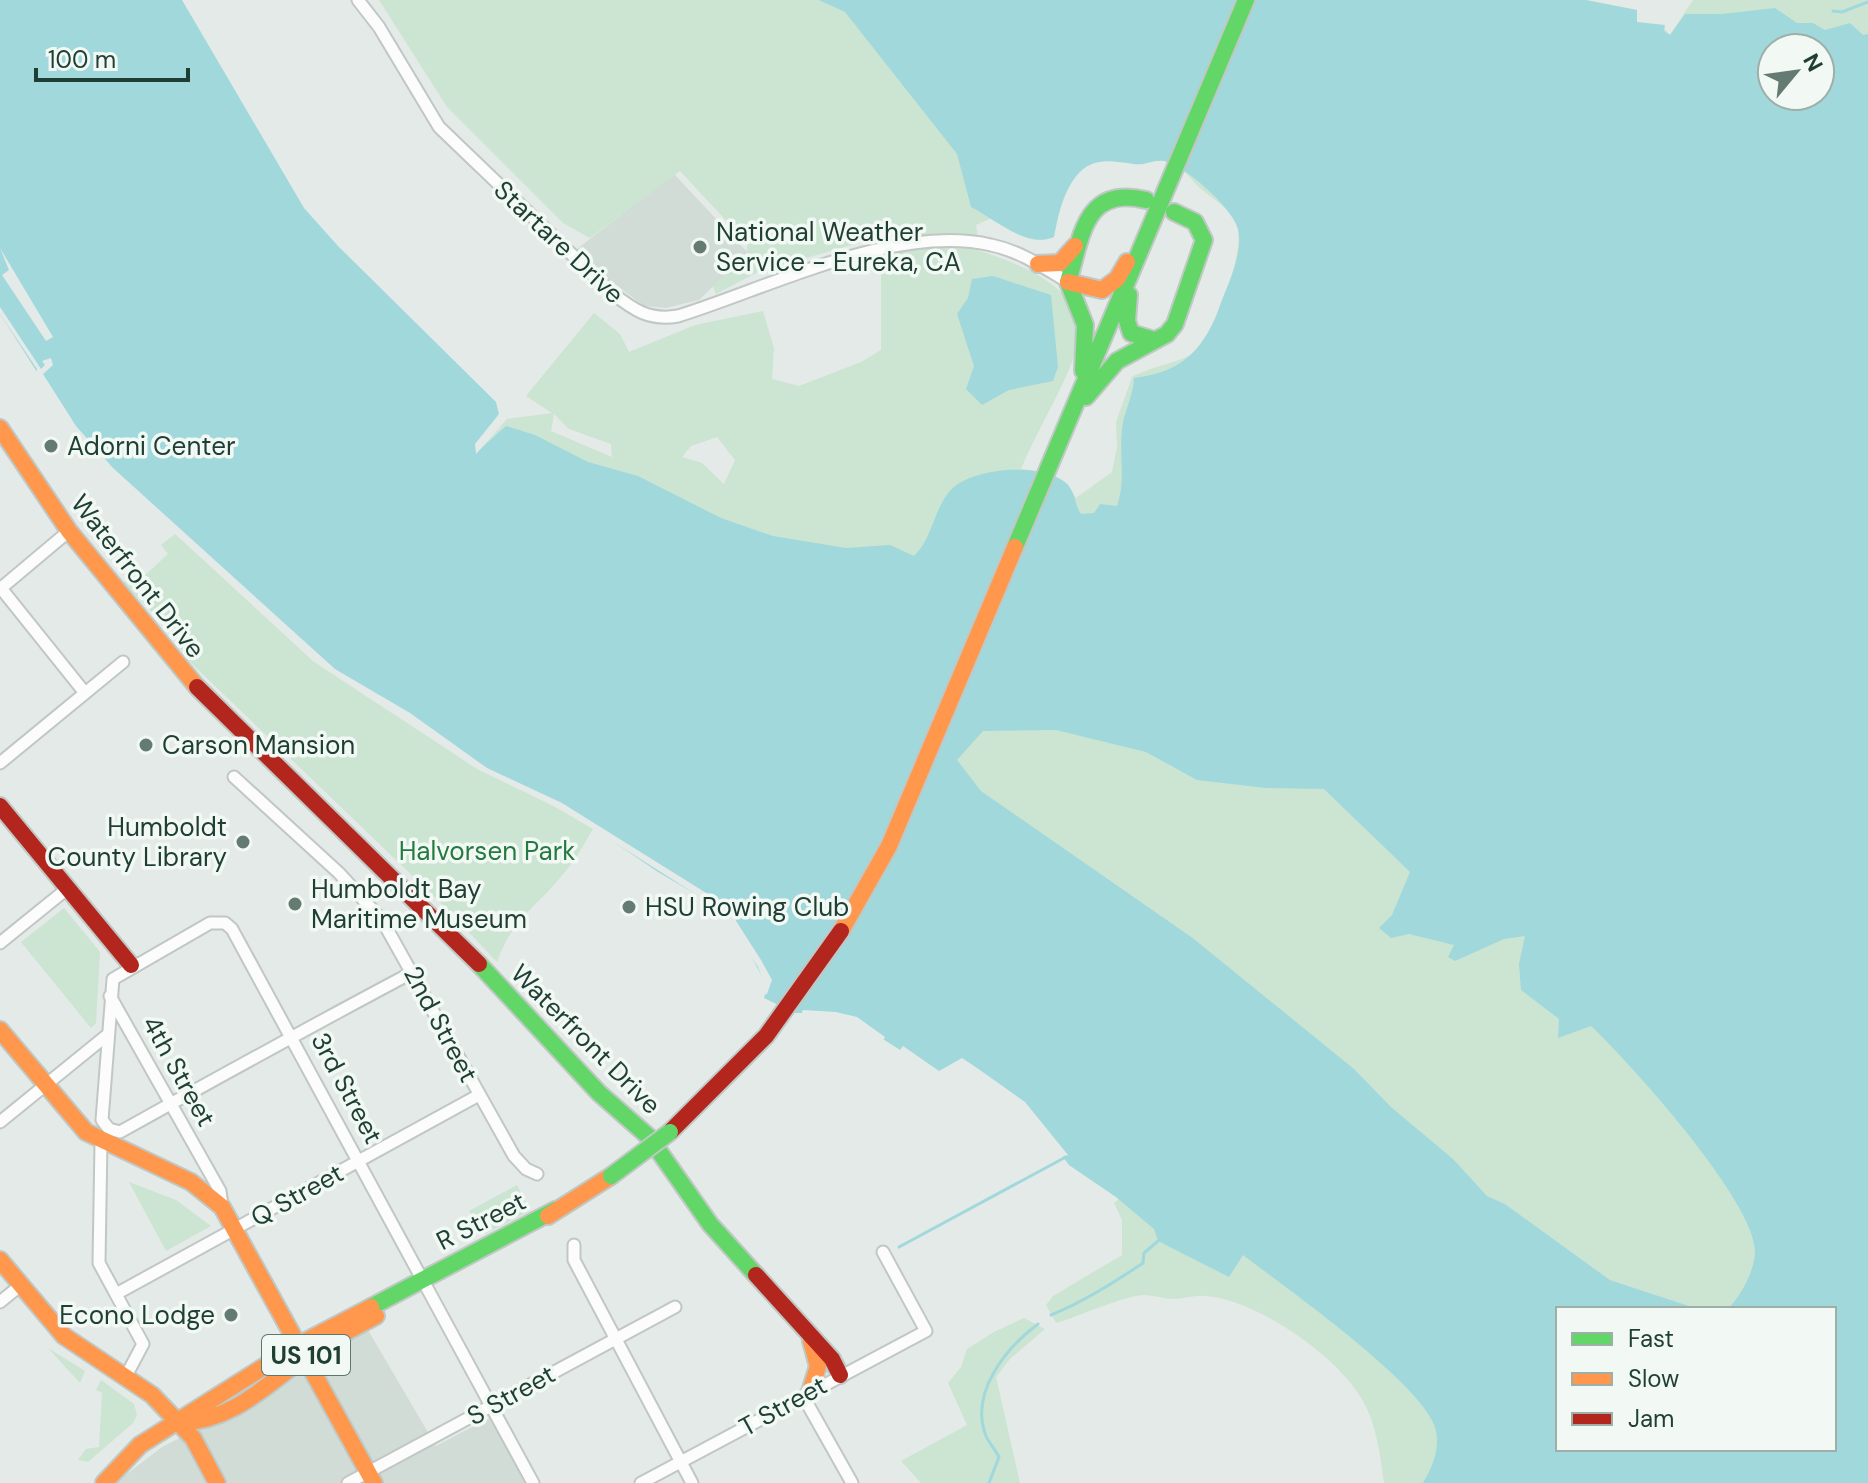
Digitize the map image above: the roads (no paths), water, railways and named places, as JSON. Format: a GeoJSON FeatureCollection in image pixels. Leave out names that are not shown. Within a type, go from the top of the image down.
{"type":"FeatureCollection","features":[{"type":"Feature","properties":{"kind":"main road"},"geometry":{"type":"LineString","coordinates":[[1072,414],[1246,0]]}},
{"type":"Feature","properties":{"kind":"main road"},"geometry":{"type":"LineString","coordinates":[[1118,193],[1197,225],[1204,246],[1175,324],[1167,334],[1117,361],[1072,414],[1088,340],[1084,310],[1068,282],[1098,203],[1105,196],[1118,193]]}},
{"type":"Feature","properties":{"kind":"main road"},"geometry":{"type":"LineString","coordinates":[[1068,282],[1097,291],[1108,288],[1117,279],[1159,208]]}},
{"type":"Feature","properties":{"kind":"main road"},"geometry":{"type":"LineString","coordinates":[[1038,264],[1065,260],[1085,232]]}},
{"type":"Feature","properties":{"kind":"main road"},"geometry":{"type":"LineString","coordinates":[[1135,265],[1127,308],[1127,327],[1136,339],[1154,340]]}},
{"type":"Feature","properties":{"kind":"main road","name":"R Street"},"geometry":{"type":"LineString","coordinates":[[104,1483],[127,1455],[179,1423],[187,1412],[424,1284],[611,1176],[678,1125],[740,1065],[792,1005],[841,934],[889,846],[1072,414]]}},
{"type":"Feature","properties":{"kind":"main road","name":"Waterfront Drive"},"geometry":{"type":"LineString","coordinates":[[0,428],[69,531],[179,669],[445,928],[599,1093],[649,1137],[710,1224],[810,1336],[840,1375]]}},
{"type":"Feature","properties":{"kind":"main road"},"geometry":{"type":"LineString","coordinates":[[0,806],[131,965]]}},
{"type":"Feature","properties":{"kind":"main road","name":"4th Street"},"geometry":{"type":"LineString","coordinates":[[0,1030],[76,1122],[185,1175],[205,1188],[222,1207],[372,1478]]}},
{"type":"Feature","properties":{"kind":"main road"},"geometry":{"type":"LineString","coordinates":[[0,1260],[64,1336],[152,1395],[193,1438],[217,1483]]}},
{"type":"Feature","properties":{"kind":"main road"},"geometry":{"type":"LineString","coordinates":[[807,1394],[818,1366],[810,1336]]}},
{"type":"Feature","properties":{"kind":"street","name":"Startare Drive"},"geometry":{"type":"LineString","coordinates":[[358,0],[379,27],[439,127],[612,293],[644,315],[656,319],[678,316],[818,267],[925,243],[988,244],[1038,264],[1068,282]]}},
{"type":"Feature","properties":{"kind":"street"},"geometry":{"type":"LineString","coordinates":[[69,531],[0,588],[85,693]]}},
{"type":"Feature","properties":{"kind":"street"},"geometry":{"type":"LineString","coordinates":[[0,763],[123,662]]}},
{"type":"Feature","properties":{"kind":"street","name":"2nd Street"},"geometry":{"type":"LineString","coordinates":[[234,777],[361,896],[392,935],[514,1156],[526,1169],[537,1174]]}},
{"type":"Feature","properties":{"kind":"street"},"geometry":{"type":"LineString","coordinates":[[0,943],[68,888]]}},
{"type":"Feature","properties":{"kind":"street","name":"3rd Street"},"geometry":{"type":"LineString","coordinates":[[131,965],[210,923],[225,923],[232,929],[533,1483]]}},
{"type":"Feature","properties":{"kind":"street"},"geometry":{"type":"LineString","coordinates":[[126,1376],[143,1344],[99,1263],[109,996],[116,975],[131,965]]}},
{"type":"Feature","properties":{"kind":"street"},"geometry":{"type":"LineString","coordinates":[[105,1136],[120,1132],[413,972]]}},
{"type":"Feature","properties":{"kind":"street","name":"4th Street"},"geometry":{"type":"LineString","coordinates":[[109,996],[220,1191],[222,1207]]}},
{"type":"Feature","properties":{"kind":"street"},"geometry":{"type":"LineString","coordinates":[[0,1122],[106,1036]]}},
{"type":"Feature","properties":{"kind":"street","name":"Q Street"},"geometry":{"type":"LineString","coordinates":[[116,1294],[479,1095]]}},
{"type":"Feature","properties":{"kind":"street"},"geometry":{"type":"LineString","coordinates":[[574,1245],[574,1260],[692,1483]]}},
{"type":"Feature","properties":{"kind":"street","name":"T Street"},"geometry":{"type":"LineString","coordinates":[[641,1483],[926,1331],[883,1252]]}},
{"type":"Feature","properties":{"kind":"street"},"geometry":{"type":"LineString","coordinates":[[0,1302],[21,1285]]}},
{"type":"Feature","properties":{"kind":"street","name":"S Street"},"geometry":{"type":"LineString","coordinates":[[348,1483],[372,1478],[491,1406],[675,1307]]}},
{"type":"Feature","properties":{"kind":"street"},"geometry":{"type":"LineString","coordinates":[[807,1394],[852,1483]]}},
{"type":"Feature","properties":{"kind":"water"},"geometry":{"type":"Polygon","coordinates":[[[0,0],[187,0],[312,212],[501,405],[497,421],[476,443],[479,450],[506,426],[535,435],[588,462],[638,476],[721,518],[773,536],[846,548],[890,545],[914,556],[925,542],[949,492],[972,477],[988,473],[1023,470],[1054,476],[1069,486],[1081,514],[1094,513],[1100,504],[1117,506],[1121,487],[1122,429],[1134,378],[1176,365],[1187,358],[1204,338],[1233,271],[1239,249],[1238,229],[1227,210],[1207,189],[1173,164],[1164,161],[1138,164],[1107,161],[1088,166],[1076,177],[1066,192],[1054,237],[1033,239],[1011,231],[971,207],[957,154],[845,12],[819,0],[1585,0],[1637,10],[1637,22],[1665,25],[1664,31],[1670,35],[1685,14],[1722,14],[1775,8],[1797,23],[1813,23],[1825,30],[1850,23],[1863,35],[1868,34],[1868,1483],[1423,1483],[1437,1445],[1436,1431],[1427,1412],[1382,1364],[1352,1338],[1243,1255],[1229,1277],[1158,1241],[1154,1229],[1116,1197],[1069,1165],[1024,1104],[958,1061],[939,1074],[857,1023],[815,1013],[795,1013],[764,998],[767,986],[734,924],[721,909],[658,872],[561,806],[523,790],[333,674],[78,436],[0,314],[0,0]],[[1056,730],[983,731],[957,760],[981,791],[1194,939],[1354,1069],[1391,1107],[1453,1159],[1487,1196],[1505,1204],[1610,1280],[1692,1307],[1556,1307],[1556,1451],[1836,1451],[1836,1307],[1730,1307],[1746,1284],[1755,1254],[1751,1232],[1736,1203],[1689,1135],[1591,1026],[1558,1038],[1559,1019],[1521,990],[1519,964],[1525,936],[1504,939],[1455,961],[1448,957],[1454,945],[1409,934],[1391,938],[1379,928],[1392,915],[1410,872],[1324,789],[1266,788],[1197,780],[1146,752],[1056,730]]]}},
{"type":"Feature","properties":{"kind":"water"},"geometry":{"type":"Polygon","coordinates":[[[993,276],[1051,295],[1058,367],[1053,381],[1009,390],[982,405],[966,389],[974,366],[957,314],[968,298],[972,279],[993,276]]]}},
{"type":"Feature","properties":{"kind":"waterway"},"geometry":{"type":"LineString","coordinates":[[1833,11],[1842,12],[1868,2]]}},
{"type":"Feature","properties":{"kind":"waterway"},"geometry":{"type":"LineString","coordinates":[[899,1247],[1064,1158]]}},
{"type":"Feature","properties":{"kind":"waterway"},"geometry":{"type":"LineString","coordinates":[[1051,1315],[1076,1304],[1143,1263],[1144,1253],[1158,1241]]}},
{"type":"Feature","properties":{"kind":"waterway"},"geometry":{"type":"LineString","coordinates":[[989,1483],[999,1457],[986,1436],[982,1404],[1003,1359],[1038,1324]]}},
{"type":"Feature","properties":{"kind":"place","name":"National Weather Service - Eureka, CA"},"geometry":{"type":"Point","coordinates":[700,247]}},
{"type":"Feature","properties":{"kind":"place","name":"Adorni Center"},"geometry":{"type":"Point","coordinates":[51,446]}},
{"type":"Feature","properties":{"kind":"place","name":"Carson Mansion"},"geometry":{"type":"Point","coordinates":[146,745]}},
{"type":"Feature","properties":{"kind":"place","name":"Humboldt County Library"},"geometry":{"type":"Point","coordinates":[243,842]}},
{"type":"Feature","properties":{"kind":"place","name":"Humboldt Bay Maritime Museum"},"geometry":{"type":"Point","coordinates":[295,904]}},
{"type":"Feature","properties":{"kind":"place","name":"HSU Rowing Club"},"geometry":{"type":"Point","coordinates":[629,907]}},
{"type":"Feature","properties":{"kind":"place","name":"Econo Lodge"},"geometry":{"type":"Point","coordinates":[231,1315]}},
{"type":"Feature","properties":{"kind":"park label","name":"Halvorsen Park"},"geometry":{"type":"Point","coordinates":[487,851]}}]}
